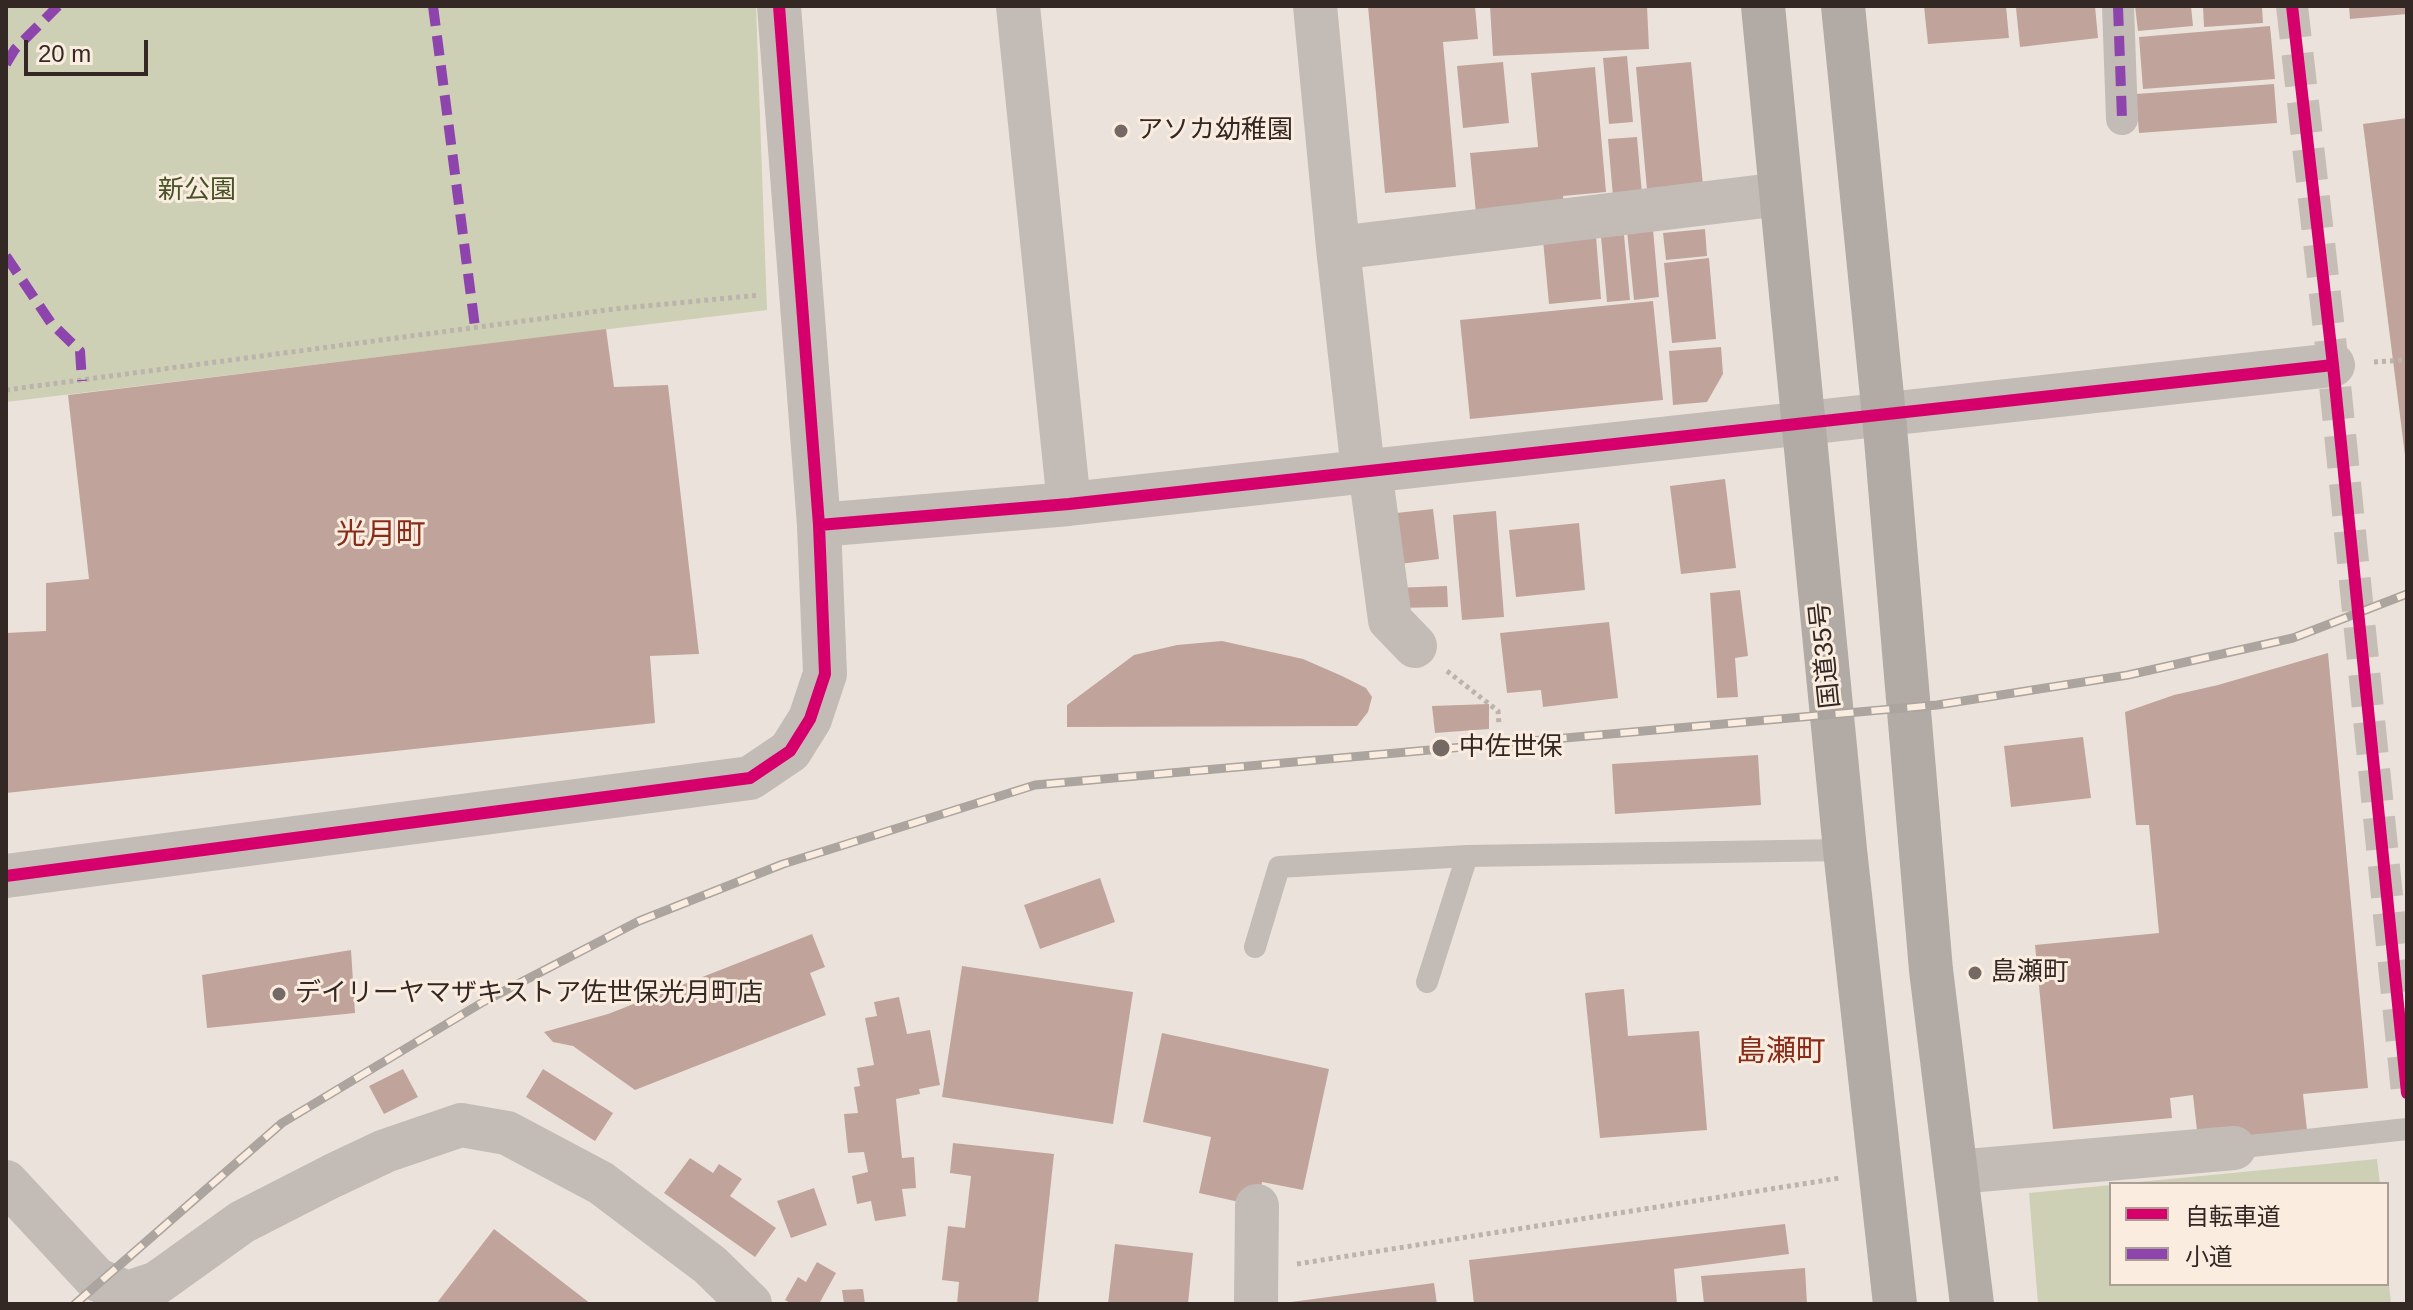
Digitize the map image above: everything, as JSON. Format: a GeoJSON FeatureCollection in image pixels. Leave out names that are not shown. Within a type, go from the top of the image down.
{"type":"FeatureCollection","features":[{"type":"Feature","properties":{"kind":"highway","name":"国道35号"},"geometry":{"type":"LineString","coordinates":[[1763,6],[1845,850],[1895,1304]]}},
{"type":"Feature","properties":{"kind":"highway"},"geometry":{"type":"LineString","coordinates":[[1843,6],[1884,416],[1931,970],[1972,1304]]}},
{"type":"Feature","properties":{"kind":"street"},"geometry":{"type":"LineString","coordinates":[[6,876],[750,778],[790,751],[810,719],[825,674],[819,525],[779,6]]}},
{"type":"Feature","properties":{"kind":"street"},"geometry":{"type":"LineString","coordinates":[[1018,6],[1069,504]]}},
{"type":"Feature","properties":{"kind":"street"},"geometry":{"type":"LineString","coordinates":[[1315,6],[1338,248],[1366,470],[1390,620],[1415,646]]}},
{"type":"Feature","properties":{"kind":"street"},"geometry":{"type":"LineString","coordinates":[[2118,6],[2122,119]]}},
{"type":"Feature","properties":{"kind":"street"},"geometry":{"type":"LineString","coordinates":[[1338,248],[1781,194]]}},
{"type":"Feature","properties":{"kind":"street"},"geometry":{"type":"LineString","coordinates":[[819,525],[1069,504],[2333,365]]}},
{"type":"Feature","properties":{"kind":"street"},"geometry":{"type":"LineString","coordinates":[[6,1182],[96,1279],[127,1293],[157,1283],[242,1222],[319,1182],[385,1151],[461,1125],[507,1133],[601,1183],[710,1265],[750,1304]]}},
{"type":"Feature","properties":{"kind":"street"},"geometry":{"type":"LineString","coordinates":[[1956,1172],[2234,1148]]}},
{"type":"Feature","properties":{"kind":"street"},"geometry":{"type":"LineString","coordinates":[[1256,1287],[1257,1206]]}},
{"type":"Feature","properties":{"kind":"lane"},"geometry":{"type":"LineString","coordinates":[[1255,947],[1279,867],[1467,856],[1845,850]]}},
{"type":"Feature","properties":{"kind":"lane"},"geometry":{"type":"LineString","coordinates":[[1427,982],[1467,856]]}},
{"type":"Feature","properties":{"kind":"lane"},"geometry":{"type":"LineString","coordinates":[[2234,1148],[2407,1129]]}},
{"type":"Feature","properties":{"kind":"path"},"geometry":{"type":"LineString","coordinates":[[6,390],[614,309],[801,291]]}},
{"type":"Feature","properties":{"kind":"path"},"geometry":{"type":"LineString","coordinates":[[1415,646],[1498,711],[1499,725]]}},
{"type":"Feature","properties":{"kind":"path"},"geometry":{"type":"LineString","coordinates":[[1256,1287],[1879,1171]]}},
{"type":"Feature","properties":{"kind":"green space","name":"新公園"},"geometry":{"type":"Polygon","coordinates":[[[6,6],[756,6],[767,310],[6,402],[6,6]]]}},
{"type":"Feature","properties":{"kind":"green space"},"geometry":{"type":"Polygon","coordinates":[[[2377,1159],[2380,1182],[2139,1182],[2377,1159]]]}},
{"type":"Feature","properties":{"kind":"green space"},"geometry":{"type":"Polygon","coordinates":[[[2109,1185],[2109,1286],[2389,1284],[2391,1304],[2038,1304],[2029,1193],[2109,1185]]]}},
{"type":"Feature","properties":{"kind":"building"},"geometry":{"type":"Polygon","coordinates":[[[1368,6],[1475,6],[1478,39],[1443,42],[1456,187],[1385,193],[1368,6]]]}},
{"type":"Feature","properties":{"kind":"building"},"geometry":{"type":"Polygon","coordinates":[[[1490,6],[1647,6],[1649,49],[1493,56],[1490,6]]]}},
{"type":"Feature","properties":{"kind":"building"},"geometry":{"type":"Polygon","coordinates":[[[1924,6],[2006,6],[2009,38],[1928,44],[1924,6]]]}},
{"type":"Feature","properties":{"kind":"building"},"geometry":{"type":"Polygon","coordinates":[[[2095,6],[2098,38],[2020,47],[2016,8],[2095,6]]]}},
{"type":"Feature","properties":{"kind":"building"},"geometry":{"type":"Polygon","coordinates":[[[2135,6],[2191,6],[2193,26],[2138,31],[2135,6]]]}},
{"type":"Feature","properties":{"kind":"building"},"geometry":{"type":"Polygon","coordinates":[[[2203,6],[2262,6],[2263,23],[2204,27],[2203,6]]]}},
{"type":"Feature","properties":{"kind":"building"},"geometry":{"type":"Polygon","coordinates":[[[2349,6],[2407,6],[2407,14],[2350,19],[2349,6]]]}},
{"type":"Feature","properties":{"kind":"building"},"geometry":{"type":"Polygon","coordinates":[[[2270,26],[2275,79],[2143,89],[2139,37],[2270,26]]]}},
{"type":"Feature","properties":{"kind":"building"},"geometry":{"type":"Polygon","coordinates":[[[1627,56],[1633,122],[1609,124],[1603,58],[1627,56]]]}},
{"type":"Feature","properties":{"kind":"building"},"geometry":{"type":"Polygon","coordinates":[[[1503,62],[1509,123],[1463,128],[1457,66],[1503,62]]]}},
{"type":"Feature","properties":{"kind":"building"},"geometry":{"type":"Polygon","coordinates":[[[1691,62],[1703,185],[1647,190],[1636,67],[1691,62]]]}},
{"type":"Feature","properties":{"kind":"building"},"geometry":{"type":"Polygon","coordinates":[[[1595,67],[1606,192],[1563,196],[1564,206],[1476,213],[1470,153],[1538,147],[1531,73],[1595,67]]]}},
{"type":"Feature","properties":{"kind":"building"},"geometry":{"type":"Polygon","coordinates":[[[2274,84],[2277,123],[2139,133],[2136,94],[2274,84]]]}},
{"type":"Feature","properties":{"kind":"building"},"geometry":{"type":"Polygon","coordinates":[[[2407,118],[2407,455],[2405,455],[2363,124],[2407,118]]]}},
{"type":"Feature","properties":{"kind":"building"},"geometry":{"type":"Polygon","coordinates":[[[1637,137],[1642,194],[1613,197],[1608,139],[1637,137]]]}},
{"type":"Feature","properties":{"kind":"building"},"geometry":{"type":"Polygon","coordinates":[[[1653,229],[1659,297],[1634,300],[1627,231],[1653,229]]]}},
{"type":"Feature","properties":{"kind":"building"},"geometry":{"type":"Polygon","coordinates":[[[1705,229],[1707,256],[1666,260],[1663,233],[1705,229]]]}},
{"type":"Feature","properties":{"kind":"building"},"geometry":{"type":"Polygon","coordinates":[[[1624,235],[1630,300],[1607,302],[1601,237],[1624,235]]]}},
{"type":"Feature","properties":{"kind":"building"},"geometry":{"type":"Polygon","coordinates":[[[1596,236],[1601,299],[1549,304],[1543,240],[1596,236]]]}},
{"type":"Feature","properties":{"kind":"building"},"geometry":{"type":"Polygon","coordinates":[[[1709,258],[1716,339],[1672,343],[1664,263],[1709,258]]]}},
{"type":"Feature","properties":{"kind":"building"},"geometry":{"type":"Polygon","coordinates":[[[1653,301],[1663,400],[1470,419],[1460,320],[1653,301]]]}},
{"type":"Feature","properties":{"kind":"building"},"geometry":{"type":"Polygon","coordinates":[[[606,329],[614,387],[668,385],[699,654],[650,656],[655,723],[6,793],[6,633],[46,631],[46,583],[89,579],[68,395],[606,329]]]}},
{"type":"Feature","properties":{"kind":"building"},"geometry":{"type":"Polygon","coordinates":[[[1721,347],[1723,374],[1707,402],[1673,405],[1669,351],[1721,347]]]}},
{"type":"Feature","properties":{"kind":"building"},"geometry":{"type":"Polygon","coordinates":[[[1725,479],[1736,568],[1681,574],[1670,486],[1725,479]]]}},
{"type":"Feature","properties":{"kind":"building"},"geometry":{"type":"Polygon","coordinates":[[[1433,509],[1439,559],[1384,566],[1378,515],[1433,509]]]}},
{"type":"Feature","properties":{"kind":"building"},"geometry":{"type":"Polygon","coordinates":[[[1496,511],[1504,617],[1462,620],[1453,515],[1496,511]]]}},
{"type":"Feature","properties":{"kind":"building"},"geometry":{"type":"Polygon","coordinates":[[[1579,523],[1585,590],[1516,597],[1509,530],[1579,523]]]}},
{"type":"Feature","properties":{"kind":"building"},"geometry":{"type":"Polygon","coordinates":[[[1447,586],[1448,607],[1394,608],[1393,588],[1447,586]]]}},
{"type":"Feature","properties":{"kind":"building"},"geometry":{"type":"Polygon","coordinates":[[[1740,590],[1748,656],[1735,658],[1738,697],[1717,698],[1710,593],[1740,590]]]}},
{"type":"Feature","properties":{"kind":"building"},"geometry":{"type":"Polygon","coordinates":[[[1609,622],[1618,698],[1543,707],[1541,690],[1507,693],[1500,633],[1609,622]]]}},
{"type":"Feature","properties":{"kind":"building"},"geometry":{"type":"Polygon","coordinates":[[[1222,641],[1303,659],[1342,676],[1366,688],[1372,697],[1368,712],[1357,726],[1067,727],[1067,705],[1134,655],[1177,645],[1222,641]]]}},
{"type":"Feature","properties":{"kind":"building"},"geometry":{"type":"Polygon","coordinates":[[[2328,653],[2368,1088],[2303,1094],[2307,1130],[2198,1140],[2193,1095],[2170,1098],[2172,1118],[2053,1129],[2035,945],[2159,933],[2149,825],[2136,825],[2125,712],[2174,695],[2328,653]]]}},
{"type":"Feature","properties":{"kind":"building"},"geometry":{"type":"Polygon","coordinates":[[[1489,704],[1489,729],[1435,733],[1432,706],[1489,704]]]}},
{"type":"Feature","properties":{"kind":"building"},"geometry":{"type":"Polygon","coordinates":[[[2083,737],[2091,798],[2011,807],[2004,746],[2083,737]]]}},
{"type":"Feature","properties":{"kind":"building"},"geometry":{"type":"Polygon","coordinates":[[[1758,755],[1761,805],[1615,814],[1612,764],[1758,755]]]}},
{"type":"Feature","properties":{"kind":"building"},"geometry":{"type":"Polygon","coordinates":[[[1100,878],[1115,922],[1040,949],[1024,905],[1100,878]]]}},
{"type":"Feature","properties":{"kind":"building"},"geometry":{"type":"Polygon","coordinates":[[[812,934],[825,967],[810,973],[826,1015],[635,1090],[573,1046],[553,1042],[544,1032],[608,1014],[812,934]]]}},
{"type":"Feature","properties":{"kind":"building","name":"デイリーヤマザキストア佐世保光月町店"},"geometry":{"type":"Polygon","coordinates":[[[351,950],[355,1013],[207,1028],[202,975],[351,950]]]}},
{"type":"Feature","properties":{"kind":"building"},"geometry":{"type":"Polygon","coordinates":[[[962,966],[1133,992],[1113,1124],[942,1097],[962,966]]]}},
{"type":"Feature","properties":{"kind":"building"},"geometry":{"type":"Polygon","coordinates":[[[1624,989],[1628,1036],[1699,1031],[1707,1130],[1600,1138],[1585,993],[1624,989]]]}},
{"type":"Feature","properties":{"kind":"building"},"geometry":{"type":"Polygon","coordinates":[[[899,997],[907,1034],[930,1030],[940,1085],[919,1089],[920,1094],[896,1099],[902,1158],[914,1157],[916,1188],[902,1189],[906,1216],[875,1221],[871,1201],[857,1204],[852,1176],[868,1172],[864,1152],[848,1153],[844,1114],[858,1113],[854,1087],[860,1086],[857,1068],[874,1065],[865,1018],[877,1016],[874,1002],[899,997]]]}},
{"type":"Feature","properties":{"kind":"building"},"geometry":{"type":"Polygon","coordinates":[[[1162,1033],[1329,1069],[1303,1190],[1262,1182],[1257,1206],[1199,1193],[1211,1137],[1143,1122],[1162,1033]]]}},
{"type":"Feature","properties":{"kind":"building"},"geometry":{"type":"Polygon","coordinates":[[[403,1069],[418,1097],[384,1114],[369,1086],[403,1069]]]}},
{"type":"Feature","properties":{"kind":"building"},"geometry":{"type":"Polygon","coordinates":[[[543,1069],[613,1113],[595,1141],[526,1097],[543,1069]]]}},
{"type":"Feature","properties":{"kind":"building"},"geometry":{"type":"Polygon","coordinates":[[[953,1143],[1054,1154],[1038,1304],[957,1304],[959,1282],[942,1280],[948,1226],[965,1228],[971,1176],[950,1173],[953,1143]]]}},
{"type":"Feature","properties":{"kind":"building"},"geometry":{"type":"Polygon","coordinates":[[[690,1158],[713,1173],[719,1164],[742,1179],[730,1196],[776,1228],[755,1257],[664,1193],[690,1158]]]}},
{"type":"Feature","properties":{"kind":"building"},"geometry":{"type":"Polygon","coordinates":[[[814,1188],[827,1225],[791,1238],[777,1201],[814,1188]]]}},
{"type":"Feature","properties":{"kind":"building"},"geometry":{"type":"Polygon","coordinates":[[[1785,1224],[1789,1254],[1674,1269],[1677,1304],[1474,1304],[1469,1260],[1785,1224]]]}},
{"type":"Feature","properties":{"kind":"building"},"geometry":{"type":"Polygon","coordinates":[[[494,1229],[591,1304],[436,1304],[494,1229]]]}},
{"type":"Feature","properties":{"kind":"building"},"geometry":{"type":"Polygon","coordinates":[[[1115,1244],[1193,1253],[1188,1304],[1108,1304],[1115,1244]]]}},
{"type":"Feature","properties":{"kind":"building"},"geometry":{"type":"Polygon","coordinates":[[[817,1262],[836,1273],[819,1304],[792,1304],[785,1300],[798,1277],[806,1282],[817,1262]]]}},
{"type":"Feature","properties":{"kind":"building"},"geometry":{"type":"Polygon","coordinates":[[[1805,1268],[1807,1304],[1704,1304],[1701,1276],[1805,1268]]]}},
{"type":"Feature","properties":{"kind":"building"},"geometry":{"type":"Polygon","coordinates":[[[1434,1283],[1437,1304],[1291,1304],[1291,1302],[1434,1283]]]}},
{"type":"Feature","properties":{"kind":"building"},"geometry":{"type":"Polygon","coordinates":[[[863,1289],[865,1304],[844,1304],[842,1290],[863,1289]]]}},
{"type":"Feature","properties":{"kind":"tunnel"},"geometry":{"type":"LineString","coordinates":[[2292,6],[2333,365],[2407,1093]]}},
{"type":"Feature","properties":{"kind":"railway"},"geometry":{"type":"LineString","coordinates":[[75,1304],[282,1123],[483,1002],[639,921],[783,864],[1035,785],[1937,705],[2128,675],[2293,638],[2407,594]]}},
{"type":"Feature","properties":{"kind":"marked path"},"geometry":{"type":"LineString","coordinates":[[6,64],[15,49],[58,6]]}},
{"type":"Feature","properties":{"kind":"marked path"},"geometry":{"type":"LineString","coordinates":[[433,6],[475,327]]}},
{"type":"Feature","properties":{"kind":"marked path"},"geometry":{"type":"LineString","coordinates":[[2118,6],[2122,119]]}},
{"type":"Feature","properties":{"kind":"marked path"},"geometry":{"type":"LineString","coordinates":[[6,256],[51,323],[80,351],[82,381]]}},
{"type":"Feature","properties":{"kind":"cycle path"},"geometry":{"type":"LineString","coordinates":[[6,876],[750,778],[790,751],[810,719],[825,674],[819,525],[779,6]]}},
{"type":"Feature","properties":{"kind":"cycle path"},"geometry":{"type":"LineString","coordinates":[[2292,6],[2333,365],[2407,1093]]}},
{"type":"Feature","properties":{"kind":"cycle path"},"geometry":{"type":"LineString","coordinates":[[819,525],[1069,504],[2333,365]]}},
{"type":"Feature","properties":{"kind":"place","name":"アソカ幼稚園"},"geometry":{"type":"Point","coordinates":[1121,131]}},
{"type":"Feature","properties":{"kind":"place","name":"中佐世保"},"geometry":{"type":"Point","coordinates":[1441,748]}},
{"type":"Feature","properties":{"kind":"place","name":"島瀬町"},"geometry":{"type":"Point","coordinates":[1975,973]}},
{"type":"Feature","properties":{"kind":"place","name":"デイリーヤマザキストア佐世保光月町店"},"geometry":{"type":"Point","coordinates":[279,994]}},
{"type":"Feature","properties":{"kind":"district","name":"光月町"},"geometry":{"type":"Point","coordinates":[381,536]}},
{"type":"Feature","properties":{"kind":"district","name":"島瀬町"},"geometry":{"type":"Point","coordinates":[1781,1053]}}]}
